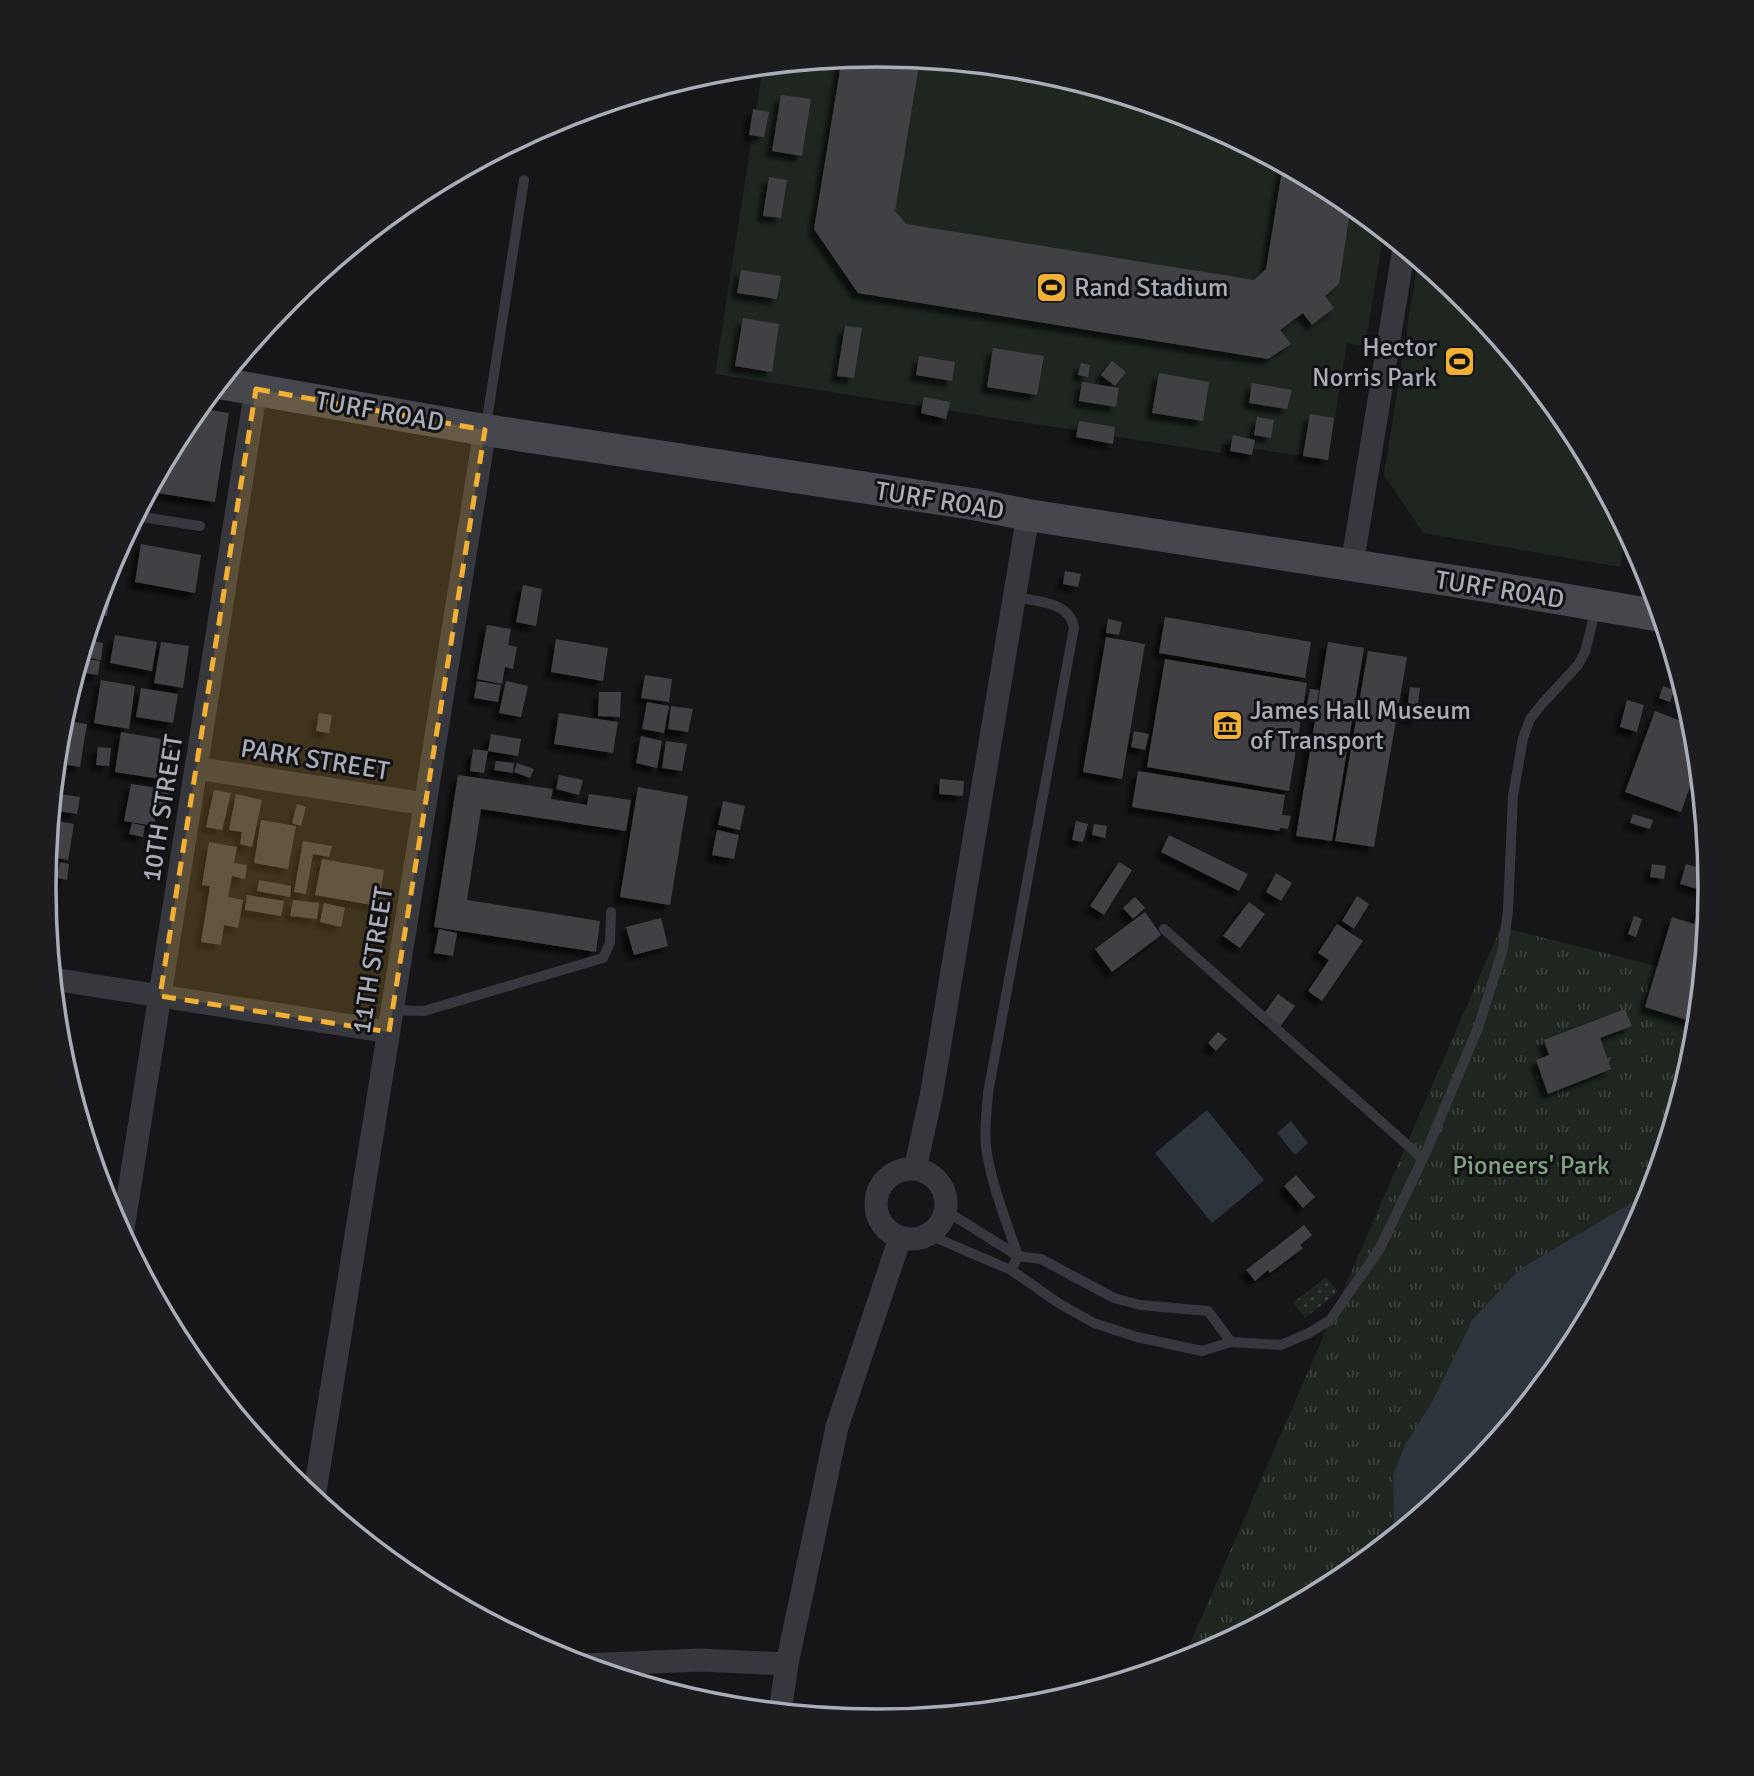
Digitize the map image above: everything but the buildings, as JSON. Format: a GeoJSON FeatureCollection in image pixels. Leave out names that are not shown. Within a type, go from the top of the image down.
{"type":"FeatureCollection","features":[{"type":"Feature","properties":{"kind":"main road","name":"TURF ROAD"},"geometry":{"type":"LineString","coordinates":[[229,385],[485,430],[973,504],[1650,614]]}},
{"type":"Feature","properties":{"kind":"street"},"geometry":{"type":"LineString","coordinates":[[1352,565],[1403,259]]}},
{"type":"Feature","properties":{"kind":"street","name":"10TH STREET"},"geometry":{"type":"LineString","coordinates":[[125,1217],[256,389]]}},
{"type":"Feature","properties":{"kind":"street","name":"11TH STREET"},"geometry":{"type":"LineString","coordinates":[[316,1487],[485,430]]}},
{"type":"Feature","properties":{"kind":"street"},"geometry":{"type":"LineString","coordinates":[[915,1169],[931,1097],[1028,515]]}},
{"type":"Feature","properties":{"kind":"street","name":"PARK STREET"},"geometry":{"type":"LineString","coordinates":[[196,768],[425,804]]}},
{"type":"Feature","properties":{"kind":"street"},"geometry":{"type":"LineString","coordinates":[[62,980],[160,996],[390,1021]]}},
{"type":"Feature","properties":{"kind":"street"},"geometry":{"type":"LineString","coordinates":[[915,1169],[924,1171],[939,1183],[944,1191],[946,1211],[937,1228],[929,1235],[920,1239],[900,1238],[884,1227],[876,1208],[877,1198],[886,1180],[894,1173],[915,1169]]}},
{"type":"Feature","properties":{"kind":"street"},"geometry":{"type":"LineString","coordinates":[[781,1703],[787,1664],[837,1427],[900,1238]]}},
{"type":"Feature","properties":{"kind":"street"},"geometry":{"type":"LineString","coordinates":[[610,1664],[700,1660],[787,1664]]}},
{"type":"Feature","properties":{"kind":"lane"},"geometry":{"type":"LineString","coordinates":[[485,430],[524,180]]}},
{"type":"Feature","properties":{"kind":"lane"},"geometry":{"type":"LineString","coordinates":[[145,517],[200,526]]}},
{"type":"Feature","properties":{"kind":"lane"},"geometry":{"type":"LineString","coordinates":[[1011,1270],[1018,1256],[993,1183],[986,1147],[986,1112],[1002,1011],[1074,628],[1073,618],[1068,611],[1046,603],[1013,597]]}},
{"type":"Feature","properties":{"kind":"lane"},"geometry":{"type":"LineString","coordinates":[[929,1235],[1011,1270],[1079,1315],[1118,1332],[1202,1351],[1231,1342],[1280,1345],[1309,1333],[1330,1320],[1379,1250],[1423,1159],[1478,1028],[1503,950],[1508,910],[1513,796],[1523,738],[1530,719],[1578,665],[1588,643],[1596,605]]}},
{"type":"Feature","properties":{"kind":"lane"},"geometry":{"type":"LineString","coordinates":[[390,1021],[603,958],[610,943],[611,912]]}},
{"type":"Feature","properties":{"kind":"lane"},"geometry":{"type":"LineString","coordinates":[[1164,929],[1423,1159]]}},
{"type":"Feature","properties":{"kind":"lane"},"geometry":{"type":"LineString","coordinates":[[946,1211],[1018,1256],[1041,1259],[1114,1298],[1140,1305],[1208,1311],[1231,1342]]}},
{"type":"Feature","properties":{"kind":"highlighted area"},"geometry":{"type":"Polygon","coordinates":[[[256,389],[485,430],[389,1032],[160,996],[256,389]]]}},
{"type":"Feature","properties":{"kind":"green space","name":"Rand Stadium"},"geometry":{"type":"Polygon","coordinates":[[[823,69],[931,69],[984,74],[1089,95],[1191,129],[1240,152],[1333,205],[1382,241],[1365,346],[1347,343],[1328,460],[1222,444],[1220,453],[715,374],[762,75],[823,69]]]}},
{"type":"Feature","properties":{"kind":"green space","name":"Hector Norris Park"},"geometry":{"type":"Polygon","coordinates":[[[1416,270],[1458,307],[1494,347],[1560,432],[1588,478],[1623,547],[1620,567],[1423,533],[1384,475],[1416,270]]]}},
{"type":"Feature","properties":{"kind":"green space","name":"Pioneers' Park"},"geometry":{"type":"Polygon","coordinates":[[[1501,927],[1693,975],[1682,1048],[1670,1100],[1636,1202],[1588,1299],[1528,1388],[1458,1469],[1377,1539],[1288,1599],[1188,1648],[1501,927]]]}},
{"type":"Feature","properties":{"kind":"green space"},"geometry":{"type":"Polygon","coordinates":[[[1326,1277],[1338,1292],[1305,1318],[1293,1303],[1326,1277]]]}},
{"type":"Feature","properties":{"kind":"shaded area"},"geometry":{"type":"Polygon","coordinates":[[[1207,1110],[1264,1180],[1212,1223],[1155,1153],[1207,1110]]]}},
{"type":"Feature","properties":{"kind":"shaded area"},"geometry":{"type":"Polygon","coordinates":[[[1291,1121],[1308,1143],[1295,1155],[1277,1133],[1291,1121]]]}},
{"type":"Feature","properties":{"kind":"shaded area"},"geometry":{"type":"Polygon","coordinates":[[[1637,1200],[1588,1299],[1528,1388],[1458,1469],[1393,1526],[1393,1475],[1405,1445],[1432,1402],[1472,1320],[1520,1269],[1637,1200]]]}},
{"type":"Feature","properties":{"kind":"place","name":"Rand Stadium"},"geometry":{"type":"Point","coordinates":[1051,287]}},
{"type":"Feature","properties":{"kind":"place","name":"Hector Norris Park"},"geometry":{"type":"Point","coordinates":[1460,362]}},
{"type":"Feature","properties":{"kind":"place","name":"James Hall Museum of Transport"},"geometry":{"type":"Point","coordinates":[1227,725]}}]}
